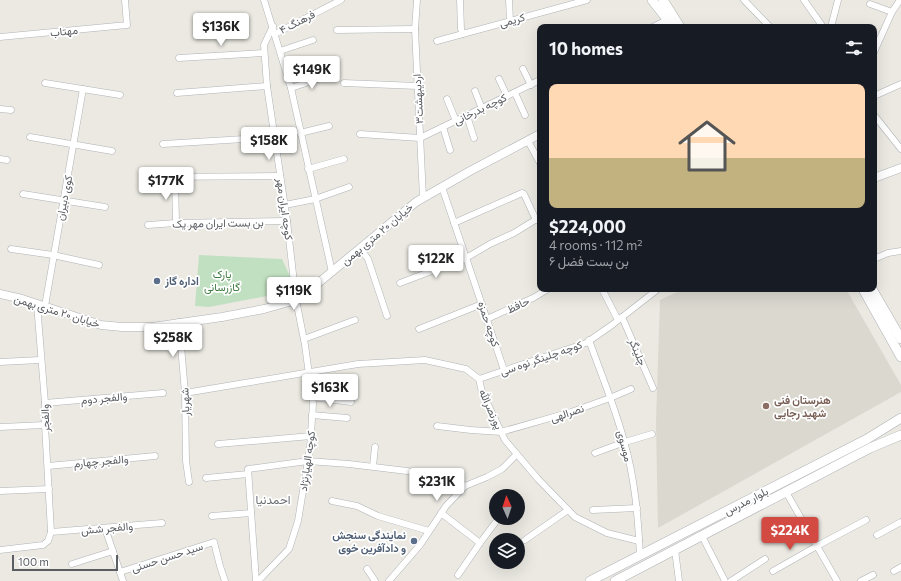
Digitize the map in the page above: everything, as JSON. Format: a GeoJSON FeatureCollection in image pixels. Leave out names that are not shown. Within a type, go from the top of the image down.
{"type":"FeatureCollection","features":[{"type":"Feature","properties":{"kind":"main road"},"geometry":{"type":"LineString","coordinates":[[655,0],[670,24]]}},
{"type":"Feature","properties":{"kind":"main road"},"geometry":{"type":"LineString","coordinates":[[663,0],[678,24]]}},
{"type":"Feature","properties":{"kind":"main road"},"geometry":{"type":"LineString","coordinates":[[865,292],[901,357]]}},
{"type":"Feature","properties":{"kind":"main road"},"geometry":{"type":"LineString","coordinates":[[874,292],[901,339]]}},
{"type":"Feature","properties":{"kind":"main road","name":"بلوار مدرس"},"geometry":{"type":"LineString","coordinates":[[590,581],[867,439],[899,421]]}},
{"type":"Feature","properties":{"kind":"main road","name":"بلوار مدرس"},"geometry":{"type":"LineString","coordinates":[[615,581],[882,442],[901,435]]}},
{"type":"Feature","properties":{"kind":"main road"},"geometry":{"type":"LineString","coordinates":[[882,442],[901,441]]}},
{"type":"Feature","properties":{"kind":"street","name":"مهتاب"},"geometry":{"type":"LineString","coordinates":[[0,37],[127,25],[125,0]]}},
{"type":"Feature","properties":{"kind":"street"},"geometry":{"type":"LineString","coordinates":[[264,0],[291,88],[332,272]]}},
{"type":"Feature","properties":{"kind":"street","name":"فرهنگ ۴"},"geometry":{"type":"LineString","coordinates":[[275,34],[341,0]]}},
{"type":"Feature","properties":{"kind":"street","name":"اردیبهشت۳"},"geometry":{"type":"LineString","coordinates":[[416,0],[415,29],[417,86],[423,198]]}},
{"type":"Feature","properties":{"kind":"street"},"geometry":{"type":"LineString","coordinates":[[460,0],[461,29],[463,34]]}},
{"type":"Feature","properties":{"kind":"street"},"geometry":{"type":"LineString","coordinates":[[509,0],[510,21]]}},
{"type":"Feature","properties":{"kind":"street","name":"کریمی"},"geometry":{"type":"LineString","coordinates":[[437,41],[588,0]]}},
{"type":"Feature","properties":{"kind":"street"},"geometry":{"type":"LineString","coordinates":[[744,0],[767,24]]}},
{"type":"Feature","properties":{"kind":"street"},"geometry":{"type":"LineString","coordinates":[[804,0],[821,24]]}},
{"type":"Feature","properties":{"kind":"street"},"geometry":{"type":"LineString","coordinates":[[832,24],[838,0]]}},
{"type":"Feature","properties":{"kind":"street"},"geometry":{"type":"LineString","coordinates":[[877,45],[892,12],[900,0]]}},
{"type":"Feature","properties":{"kind":"street"},"geometry":{"type":"LineString","coordinates":[[870,4],[892,12]]}},
{"type":"Feature","properties":{"kind":"street","name":"کوچه ایران مهر"},"geometry":{"type":"LineString","coordinates":[[272,26],[264,45],[266,86],[285,205],[296,300]]}},
{"type":"Feature","properties":{"kind":"street"},"geometry":{"type":"LineString","coordinates":[[337,30],[415,29]]}},
{"type":"Feature","properties":{"kind":"street"},"geometry":{"type":"LineString","coordinates":[[280,51],[313,40]]}},
{"type":"Feature","properties":{"kind":"street"},"geometry":{"type":"LineString","coordinates":[[179,58],[264,53]]}},
{"type":"Feature","properties":{"kind":"street"},"geometry":{"type":"LineString","coordinates":[[523,69],[531,85]]}},
{"type":"Feature","properties":{"kind":"street"},"geometry":{"type":"LineString","coordinates":[[291,88],[327,76]]}},
{"type":"Feature","properties":{"kind":"street"},"geometry":{"type":"LineString","coordinates":[[499,79],[507,96]]}},
{"type":"Feature","properties":{"kind":"street","name":"کوچه بدرخانی"},"geometry":{"type":"LineString","coordinates":[[420,138],[537,82]]}},
{"type":"Feature","properties":{"kind":"street"},"geometry":{"type":"LineString","coordinates":[[46,83],[120,95]]}},
{"type":"Feature","properties":{"kind":"street"},"geometry":{"type":"LineString","coordinates":[[344,83],[417,86]]}},
{"type":"Feature","properties":{"kind":"street"},"geometry":{"type":"LineString","coordinates":[[877,95],[901,84]]}},
{"type":"Feature","properties":{"kind":"street"},"geometry":{"type":"LineString","coordinates":[[177,93],[266,86]]}},
{"type":"Feature","properties":{"kind":"street","name":"کوی دبیران"},"geometry":{"type":"LineString","coordinates":[[41,305],[64,200],[83,89]]}},
{"type":"Feature","properties":{"kind":"street"},"geometry":{"type":"LineString","coordinates":[[474,91],[482,109]]}},
{"type":"Feature","properties":{"kind":"street"},"geometry":{"type":"LineString","coordinates":[[515,93],[525,114]]}},
{"type":"Feature","properties":{"kind":"street"},"geometry":{"type":"LineString","coordinates":[[447,99],[456,121]]}},
{"type":"Feature","properties":{"kind":"street"},"geometry":{"type":"LineString","coordinates":[[0,109],[11,110]]}},
{"type":"Feature","properties":{"kind":"street"},"geometry":{"type":"LineString","coordinates":[[467,116],[474,138]]}},
{"type":"Feature","properties":{"kind":"street"},"geometry":{"type":"LineString","coordinates":[[877,120],[901,149]]}},
{"type":"Feature","properties":{"kind":"street"},"geometry":{"type":"LineString","coordinates":[[300,133],[329,126]]}},
{"type":"Feature","properties":{"kind":"street"},"geometry":{"type":"LineString","coordinates":[[443,127],[450,150]]}},
{"type":"Feature","properties":{"kind":"street"},"geometry":{"type":"LineString","coordinates":[[360,134],[420,138]]}},
{"type":"Feature","properties":{"kind":"street","name":"خیابان ۲۰ متری بهمن"},"geometry":{"type":"LineString","coordinates":[[0,294],[22,299],[101,325],[122,327],[152,327],[222,317],[296,300],[423,198],[537,136]]}},
{"type":"Feature","properties":{"kind":"street"},"geometry":{"type":"LineString","coordinates":[[30,137],[112,151]]}},
{"type":"Feature","properties":{"kind":"street"},"geometry":{"type":"LineString","coordinates":[[163,144],[274,137]]}},
{"type":"Feature","properties":{"kind":"street"},"geometry":{"type":"LineString","coordinates":[[528,141],[537,158]]}},
{"type":"Feature","properties":{"kind":"street"},"geometry":{"type":"LineString","coordinates":[[0,159],[7,160]]}},
{"type":"Feature","properties":{"kind":"street"},"geometry":{"type":"LineString","coordinates":[[308,169],[344,159]]}},
{"type":"Feature","properties":{"kind":"street"},"geometry":{"type":"LineString","coordinates":[[877,177],[901,168]]}},
{"type":"Feature","properties":{"kind":"street"},"geometry":{"type":"LineString","coordinates":[[153,177],[280,176]]}},
{"type":"Feature","properties":{"kind":"street"},"geometry":{"type":"LineString","coordinates":[[175,178],[176,223]]}},
{"type":"Feature","properties":{"kind":"street","name":"کوچه حمزه"},"geometry":{"type":"LineString","coordinates":[[442,187],[504,370]]}},
{"type":"Feature","properties":{"kind":"street"},"geometry":{"type":"LineString","coordinates":[[285,205],[315,199],[349,188]]}},
{"type":"Feature","properties":{"kind":"street"},"geometry":{"type":"LineString","coordinates":[[454,223],[522,193],[537,216]]}},
{"type":"Feature","properties":{"kind":"street"},"geometry":{"type":"LineString","coordinates":[[24,194],[105,207]]}},
{"type":"Feature","properties":{"kind":"street"},"geometry":{"type":"LineString","coordinates":[[400,283],[466,258],[490,244],[514,233],[537,219]]}},
{"type":"Feature","properties":{"kind":"street","name":"بن بست ایران مهر یک"},"geometry":{"type":"LineString","coordinates":[[148,225],[287,221]]}},
{"type":"Feature","properties":{"kind":"street"},"geometry":{"type":"LineString","coordinates":[[360,248],[368,259],[387,316]]}},
{"type":"Feature","properties":{"kind":"street"},"geometry":{"type":"LineString","coordinates":[[11,249],[99,264]]}},
{"type":"Feature","properties":{"kind":"street"},"geometry":{"type":"LineString","coordinates":[[877,258],[888,253],[901,251]]}},
{"type":"Feature","properties":{"kind":"street","name":"حافظ"},"geometry":{"type":"LineString","coordinates":[[487,319],[543,292]]}},
{"type":"Feature","properties":{"kind":"street","name":"چلینگر"},"geometry":{"type":"LineString","coordinates":[[604,292],[620,318],[653,388]]}},
{"type":"Feature","properties":{"kind":"street","name":"کوچه چلینگر نوه سی"},"geometry":{"type":"LineString","coordinates":[[479,379],[586,343],[654,292]]}},
{"type":"Feature","properties":{"kind":"street","name":"کوچه الهیارنژاد"},"geometry":{"type":"LineString","coordinates":[[257,581],[289,549],[298,521],[308,461],[311,436],[312,397],[304,339],[296,300]]}},
{"type":"Feature","properties":{"kind":"street"},"geometry":{"type":"LineString","coordinates":[[419,329],[482,304]]}},
{"type":"Feature","properties":{"kind":"street","name":"والفجر"},"geometry":{"type":"LineString","coordinates":[[41,305],[40,360],[45,403],[52,532]]}},
{"type":"Feature","properties":{"kind":"street"},"geometry":{"type":"LineString","coordinates":[[304,339],[355,320]]}},
{"type":"Feature","properties":{"kind":"street","name":"شهریار"},"geometry":{"type":"LineString","coordinates":[[179,322],[185,393],[186,460],[189,482]]}},
{"type":"Feature","properties":{"kind":"street","name":"موسوی"},"geometry":{"type":"LineString","coordinates":[[589,340],[617,415],[625,442],[638,508],[640,556]]}},
{"type":"Feature","properties":{"kind":"street"},"geometry":{"type":"LineString","coordinates":[[0,362],[40,360]]}},
{"type":"Feature","properties":{"kind":"street","name":"پورنصرالله"},"geometry":{"type":"LineString","coordinates":[[185,393],[358,364],[425,360],[466,369],[479,379],[482,392],[505,440],[538,479],[575,517],[607,533],[639,541]]}},
{"type":"Feature","properties":{"kind":"street","name":"نصرالهی"},"geometry":{"type":"LineString","coordinates":[[437,426],[501,432],[553,418],[631,389]]}},
{"type":"Feature","properties":{"kind":"street","name":"والفجر دوم"},"geometry":{"type":"LineString","coordinates":[[45,403],[163,393]]}},
{"type":"Feature","properties":{"kind":"street"},"geometry":{"type":"LineString","coordinates":[[312,397],[351,402]]}},
{"type":"Feature","properties":{"kind":"street"},"geometry":{"type":"LineString","coordinates":[[312,415],[347,418]]}},
{"type":"Feature","properties":{"kind":"street"},"geometry":{"type":"LineString","coordinates":[[0,427],[45,425]]}},
{"type":"Feature","properties":{"kind":"street"},"geometry":{"type":"LineString","coordinates":[[595,453],[652,434]]}},
{"type":"Feature","properties":{"kind":"street"},"geometry":{"type":"LineString","coordinates":[[218,444],[311,436]]}},
{"type":"Feature","properties":{"kind":"street"},"geometry":{"type":"LineString","coordinates":[[373,466],[374,447]]}},
{"type":"Feature","properties":{"kind":"street"},"geometry":{"type":"LineString","coordinates":[[389,581],[420,545],[446,506],[465,486],[502,469],[516,454]]}},
{"type":"Feature","properties":{"kind":"street","name":"والفجر چهارم"},"geometry":{"type":"LineString","coordinates":[[48,466],[155,456]]}},
{"type":"Feature","properties":{"kind":"street"},"geometry":{"type":"LineString","coordinates":[[257,581],[248,469],[308,461],[373,466],[454,479],[465,486]]}},
{"type":"Feature","properties":{"kind":"street"},"geometry":{"type":"LineString","coordinates":[[206,478],[248,474]]}},
{"type":"Feature","properties":{"kind":"street"},"geometry":{"type":"LineString","coordinates":[[0,491],[49,489]]}},
{"type":"Feature","properties":{"kind":"street"},"geometry":{"type":"LineString","coordinates":[[786,492],[837,581]]}},
{"type":"Feature","properties":{"kind":"street"},"geometry":{"type":"LineString","coordinates":[[332,501],[357,506],[378,516],[429,531]]}},
{"type":"Feature","properties":{"kind":"street"},"geometry":{"type":"LineString","coordinates":[[593,510],[638,508]]}},
{"type":"Feature","properties":{"kind":"street"},"geometry":{"type":"LineString","coordinates":[[525,540],[568,510]]}},
{"type":"Feature","properties":{"kind":"street"},"geometry":{"type":"LineString","coordinates":[[212,516],[251,513]]}},
{"type":"Feature","properties":{"kind":"street"},"geometry":{"type":"LineString","coordinates":[[441,513],[480,543]]}},
{"type":"Feature","properties":{"kind":"street"},"geometry":{"type":"LineString","coordinates":[[773,571],[816,546],[866,520]]}},
{"type":"Feature","properties":{"kind":"street"},"geometry":{"type":"LineString","coordinates":[[877,535],[901,522]]}},
{"type":"Feature","properties":{"kind":"street","name":"والفجر شش"},"geometry":{"type":"LineString","coordinates":[[52,532],[162,523]]}},
{"type":"Feature","properties":{"kind":"street"},"geometry":{"type":"LineString","coordinates":[[458,576],[480,543],[494,525]]}},
{"type":"Feature","properties":{"kind":"street"},"geometry":{"type":"LineString","coordinates":[[105,528],[123,581]]}},
{"type":"Feature","properties":{"kind":"street"},"geometry":{"type":"LineString","coordinates":[[0,550],[43,545],[48,541],[52,532]]}},
{"type":"Feature","properties":{"kind":"street"},"geometry":{"type":"LineString","coordinates":[[702,536],[725,581]]}},
{"type":"Feature","properties":{"kind":"street","name":"سید حسن حسنی"},"geometry":{"type":"LineString","coordinates":[[120,572],[214,542],[220,566],[226,581]]}},
{"type":"Feature","properties":{"kind":"street"},"geometry":{"type":"LineString","coordinates":[[675,550],[679,581]]}},
{"type":"Feature","properties":{"kind":"street"},"geometry":{"type":"LineString","coordinates":[[72,564],[113,551]]}},
{"type":"Feature","properties":{"kind":"street"},"geometry":{"type":"LineString","coordinates":[[731,581],[765,559]]}},
{"type":"Feature","properties":{"kind":"street"},"geometry":{"type":"LineString","coordinates":[[894,571],[901,567]]}},
{"type":"Feature","properties":{"kind":"street"},"geometry":{"type":"LineString","coordinates":[[367,569],[375,581]]}},
{"type":"Feature","properties":{"kind":"street"},"geometry":{"type":"LineString","coordinates":[[861,581],[873,575]]}},
{"type":"Feature","properties":{"kind":"shaded area","name":"هنرستان فنی شهید رجایی"},"geometry":{"type":"Polygon","coordinates":[[[848,292],[901,385],[901,392],[658,528],[656,421],[660,300],[675,293],[848,292]]]}},
{"type":"Feature","properties":{"kind":"green space","name":"پارک گازرسانی"},"geometry":{"type":"Polygon","coordinates":[[[199,255],[282,259],[294,285],[272,295],[209,307],[195,306],[199,255]]]}},
{"type":"Feature","properties":{"kind":"place","name":"اداره گاز"},"geometry":{"type":"Point","coordinates":[157,281]}},
{"type":"Feature","properties":{"kind":"place","name":"هنرستان فنی شهید رجایی"},"geometry":{"type":"Point","coordinates":[766,406]}},
{"type":"Feature","properties":{"kind":"place","name":"نمایندگی سنجش و دادآفرین خوی"},"geometry":{"type":"Point","coordinates":[414,541]}},
{"type":"Feature","properties":{"kind":"district","name":"احمدنیا"},"geometry":{"type":"Point","coordinates":[273,500]}}]}
